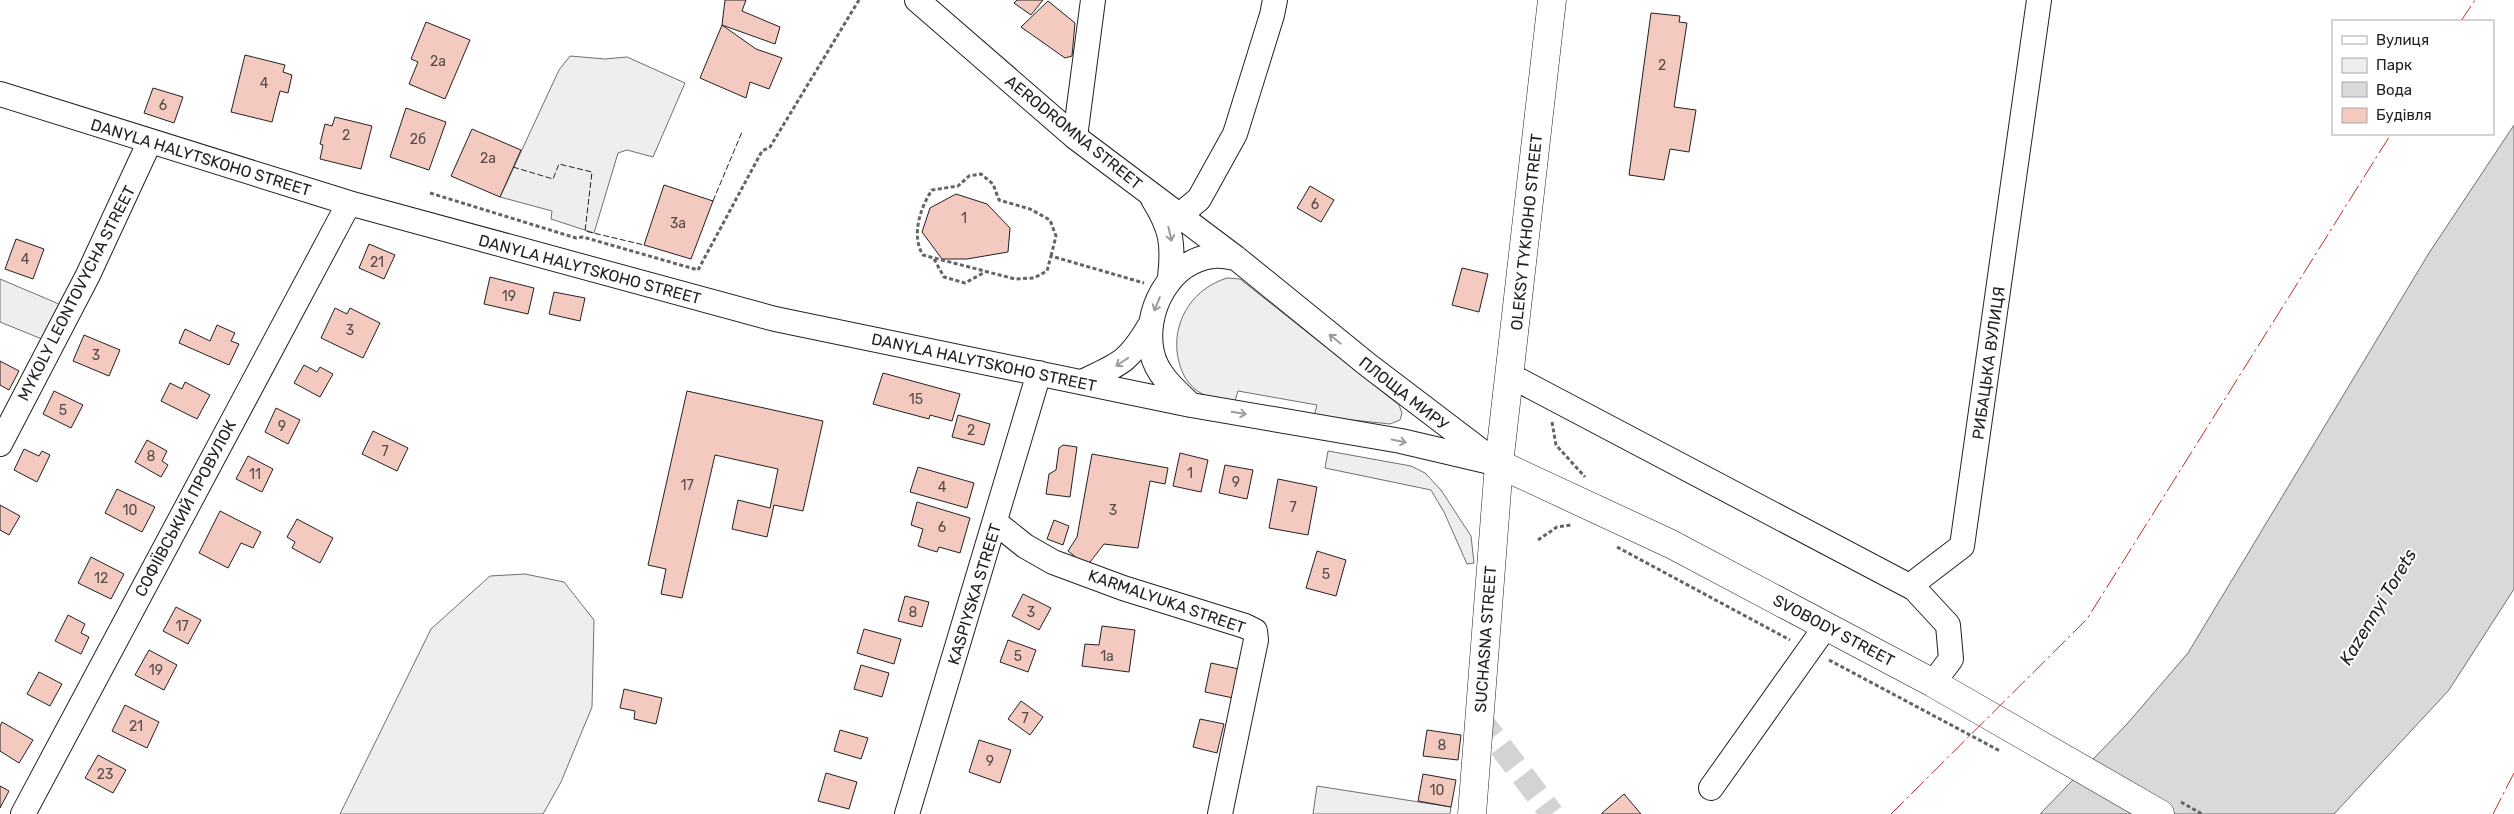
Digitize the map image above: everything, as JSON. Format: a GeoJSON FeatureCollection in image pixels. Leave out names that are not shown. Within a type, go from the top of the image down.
{"type":"FeatureCollection","features":[{"type":"Feature","properties":{"kind":"main road","name":"OLEKSY TYKHOHO STREET"},"geometry":{"type":"LineString","coordinates":[[1499,464],[1552,0]]}},
{"type":"Feature","properties":{"kind":"main road","name":"SVOBODY STREET"},"geometry":{"type":"LineString","coordinates":[[1499,464],[1671,544],[1826,626],[1933,683],[2066,762],[2160,814]]}},
{"type":"Feature","properties":{"kind":"main road","name":"SUCHASNA STREET"},"geometry":{"type":"LineString","coordinates":[[1472,814],[1499,464]]}},
{"type":"Feature","properties":{"kind":"street","name":"AERODROMNA STREET"},"geometry":{"type":"LineString","coordinates":[[917,0],[1075,138],[1236,258]]}},
{"type":"Feature","properties":{"kind":"street"},"geometry":{"type":"LineString","coordinates":[[1075,138],[1093,0]]}},
{"type":"Feature","properties":{"kind":"street"},"geometry":{"type":"LineString","coordinates":[[1180,215],[1199,199],[1235,134],[1275,0]]}},
{"type":"Feature","properties":{"kind":"street","name":"РИБАЦЬКА ВУЛИЦЯ"},"geometry":{"type":"LineString","coordinates":[[1915,589],[1912,585],[1962,546],[2039,0]]}},
{"type":"Feature","properties":{"kind":"street","name":"DANYLA HALYTSKOHO STREET"},"geometry":{"type":"LineString","coordinates":[[0,94],[350,203],[775,319],[1191,405]]}},
{"type":"Feature","properties":{"kind":"street","name":"MYKOLY LEONTOVYCHA STREET"},"geometry":{"type":"LineString","coordinates":[[0,444],[88,275],[150,141]]}},
{"type":"Feature","properties":{"kind":"street"},"geometry":{"type":"LineString","coordinates":[[1082,382],[1124,362],[1136,349],[1149,327],[1167,283],[1171,236],[1165,219],[1150,195]]}},
{"type":"Feature","properties":{"kind":"street","name":"СОФІЇВСЬКИЙ ПРОВУЛОК"},"geometry":{"type":"LineString","coordinates":[[24,814],[350,203]]}},
{"type":"Feature","properties":{"kind":"street"},"geometry":{"type":"LineString","coordinates":[[1167,283],[1192,263],[1213,256],[1236,258]]}},
{"type":"Feature","properties":{"kind":"street","name":"ПЛОЩА МИРУ"},"geometry":{"type":"LineString","coordinates":[[1236,258],[1368,365],[1499,464]]}},
{"type":"Feature","properties":{"kind":"street"},"geometry":{"type":"LineString","coordinates":[[1149,327],[1152,354],[1164,378],[1191,405]]}},
{"type":"Feature","properties":{"kind":"street","name":"KASPIYSKA STREET"},"geometry":{"type":"LineString","coordinates":[[907,814],[1039,373]]}},
{"type":"Feature","properties":{"kind":"street"},"geometry":{"type":"LineString","coordinates":[[1509,375],[1915,589],[1948,625],[1951,659],[1933,683]]}},
{"type":"Feature","properties":{"kind":"street","name":"ПЛОЩА МИРУ"},"geometry":{"type":"LineString","coordinates":[[1191,405],[1401,441],[1499,464]]}},
{"type":"Feature","properties":{"kind":"street","name":"KARMALYUKA STREET"},"geometry":{"type":"LineString","coordinates":[[995,522],[1025,546],[1053,562],[1123,588],[1245,626],[1255,631],[1256,640],[1220,814]]}},
{"type":"Feature","properties":{"kind":"street"},"geometry":{"type":"LineString","coordinates":[[1711,788],[1826,626]]}},
{"type":"Feature","properties":{"kind":"path"},"geometry":{"type":"LineString","coordinates":[[430,193],[576,238],[583,237],[698,270],[762,151],[770,147],[859,0]]}},
{"type":"Feature","properties":{"kind":"path"},"geometry":{"type":"LineString","coordinates":[[981,174],[993,184],[999,200],[1030,209],[1050,220],[1056,236],[1047,271],[1034,278],[1015,279],[934,258],[922,255],[917,246],[916,235],[925,200],[932,190],[958,186],[969,176],[981,174]]}},
{"type":"Feature","properties":{"kind":"path"},"geometry":{"type":"LineString","coordinates":[[1051,256],[1167,283]]}},
{"type":"Feature","properties":{"kind":"path"},"geometry":{"type":"LineString","coordinates":[[934,258],[944,278],[964,283],[986,272]]}},
{"type":"Feature","properties":{"kind":"green space"},"geometry":{"type":"Polygon","coordinates":[[[570,56],[605,59],[627,57],[685,83],[653,157],[627,150],[618,153],[594,233],[551,219],[552,211],[500,197],[559,70],[570,56]]]}},
{"type":"Feature","properties":{"kind":"green space"},"geometry":{"type":"Polygon","coordinates":[[[1227,278],[1240,279],[1399,405],[1402,413],[1400,420],[1390,424],[1314,416],[1317,405],[1238,391],[1234,404],[1209,397],[1193,388],[1184,376],[1178,359],[1177,339],[1179,327],[1183,316],[1196,297],[1205,289],[1227,278]]]}},
{"type":"Feature","properties":{"kind":"green space"},"geometry":{"type":"Polygon","coordinates":[[[0,279],[59,304],[42,339],[0,322],[0,279]]]}},
{"type":"Feature","properties":{"kind":"green space"},"geometry":{"type":"Polygon","coordinates":[[[1328,451],[1411,466],[1425,473],[1441,490],[1471,536],[1474,563],[1467,564],[1444,512],[1431,490],[1325,468],[1328,451]]]}},
{"type":"Feature","properties":{"kind":"green space"},"geometry":{"type":"Polygon","coordinates":[[[525,574],[564,582],[594,620],[592,707],[561,782],[543,814],[340,814],[431,629],[490,576],[525,574]]]}},
{"type":"Feature","properties":{"kind":"green space"},"geometry":{"type":"Polygon","coordinates":[[[1317,786],[1451,807],[1450,814],[1313,814],[1317,786]]]}},
{"type":"Feature","properties":{"kind":"water","name":"Kazennyi Torets"},"geometry":{"type":"Polygon","coordinates":[[[2514,125],[2514,589],[2449,690],[2334,814],[2040,814],[2127,724],[2188,653],[2429,253],[2514,125]]]}},
{"type":"Feature","properties":{"kind":"building"},"geometry":{"type":"Polygon","coordinates":[[[725,0],[746,0],[742,11],[780,27],[775,44],[722,25],[725,0]]]}},
{"type":"Feature","properties":{"kind":"building"},"geometry":{"type":"Polygon","coordinates":[[[1017,0],[1043,0],[1031,15],[1014,3],[1017,0]]]}},
{"type":"Feature","properties":{"kind":"building"},"geometry":{"type":"Polygon","coordinates":[[[1048,1],[1075,23],[1072,56],[1065,58],[1021,27],[1048,1]]]}},
{"type":"Feature","properties":{"kind":"building"},"geometry":{"type":"Polygon","coordinates":[[[1651,13],[1680,16],[1679,22],[1687,23],[1674,107],[1696,110],[1689,152],[1670,149],[1664,180],[1629,175],[1651,13]]]}},
{"type":"Feature","properties":{"kind":"building"},"geometry":{"type":"Polygon","coordinates":[[[426,22],[470,40],[445,99],[409,84],[418,62],[411,59],[426,22]]]}},
{"type":"Feature","properties":{"kind":"building"},"geometry":{"type":"Polygon","coordinates":[[[722,25],[756,49],[782,58],[769,89],[750,82],[746,98],[700,78],[722,25]]]}},
{"type":"Feature","properties":{"kind":"building"},"geometry":{"type":"Polygon","coordinates":[[[245,55],[285,65],[283,72],[292,75],[288,93],[280,91],[272,122],[231,112],[245,55]]]}},
{"type":"Feature","properties":{"kind":"building"},"geometry":{"type":"Polygon","coordinates":[[[153,88],[183,97],[174,123],[144,113],[153,88]]]}},
{"type":"Feature","properties":{"kind":"building"},"geometry":{"type":"Polygon","coordinates":[[[406,108],[446,122],[429,170],[390,157],[406,108]]]}},
{"type":"Feature","properties":{"kind":"building"},"geometry":{"type":"Polygon","coordinates":[[[335,117],[372,126],[361,169],[320,159],[323,145],[320,144],[325,124],[332,126],[335,117]]]}},
{"type":"Feature","properties":{"kind":"building"},"geometry":{"type":"Polygon","coordinates":[[[472,129],[521,150],[500,197],[451,176],[472,129]]]}},
{"type":"Feature","properties":{"kind":"building"},"geometry":{"type":"Polygon","coordinates":[[[664,185],[713,201],[691,259],[644,245],[664,185]]]}},
{"type":"Feature","properties":{"kind":"building"},"geometry":{"type":"Polygon","coordinates":[[[1310,186],[1334,200],[1321,222],[1297,208],[1310,186]]]}},
{"type":"Feature","properties":{"kind":"building"},"geometry":{"type":"Polygon","coordinates":[[[956,194],[987,204],[1010,228],[1008,252],[967,259],[942,259],[922,232],[930,208],[956,194]]]}},
{"type":"Feature","properties":{"kind":"building"},"geometry":{"type":"Polygon","coordinates":[[[16,239],[44,249],[33,279],[5,269],[16,239]]]}},
{"type":"Feature","properties":{"kind":"building"},"geometry":{"type":"Polygon","coordinates":[[[369,244],[395,255],[384,279],[359,268],[369,244]]]}},
{"type":"Feature","properties":{"kind":"building"},"geometry":{"type":"Polygon","coordinates":[[[1462,268],[1488,274],[1479,312],[1452,305],[1462,268]]]}},
{"type":"Feature","properties":{"kind":"building"},"geometry":{"type":"Polygon","coordinates":[[[490,277],[534,288],[528,314],[484,304],[490,277]]]}},
{"type":"Feature","properties":{"kind":"building"},"geometry":{"type":"Polygon","coordinates":[[[554,292],[585,298],[580,321],[549,314],[554,292]]]}},
{"type":"Feature","properties":{"kind":"building"},"geometry":{"type":"Polygon","coordinates":[[[335,308],[347,314],[350,308],[380,323],[363,358],[321,338],[335,308]]]}},
{"type":"Feature","properties":{"kind":"building"},"geometry":{"type":"Polygon","coordinates":[[[217,325],[235,333],[231,341],[239,344],[229,365],[179,343],[185,329],[210,341],[217,325]]]}},
{"type":"Feature","properties":{"kind":"building"},"geometry":{"type":"Polygon","coordinates":[[[84,335],[120,350],[109,376],[73,361],[84,335]]]}},
{"type":"Feature","properties":{"kind":"building"},"geometry":{"type":"Polygon","coordinates":[[[0,361],[19,371],[9,390],[0,385],[0,361]]]}},
{"type":"Feature","properties":{"kind":"building"},"geometry":{"type":"Polygon","coordinates":[[[304,365],[317,372],[320,367],[333,374],[320,397],[294,383],[304,365]]]}},
{"type":"Feature","properties":{"kind":"building"},"geometry":{"type":"Polygon","coordinates":[[[883,373],[960,394],[952,421],[930,415],[929,419],[873,404],[883,373]]]}},
{"type":"Feature","properties":{"kind":"building"},"geometry":{"type":"Polygon","coordinates":[[[185,382],[210,395],[197,419],[161,401],[170,383],[182,389],[185,382]]]}},
{"type":"Feature","properties":{"kind":"building"},"geometry":{"type":"Polygon","coordinates":[[[54,391],[83,405],[71,428],[43,414],[54,391]]]}},
{"type":"Feature","properties":{"kind":"building"},"geometry":{"type":"Polygon","coordinates":[[[687,391],[823,421],[803,511],[774,505],[767,537],[732,529],[738,500],[770,508],[778,469],[715,455],[682,598],[661,594],[666,569],[648,565],[687,391]]]}},
{"type":"Feature","properties":{"kind":"building"},"geometry":{"type":"Polygon","coordinates":[[[276,408],[300,420],[288,444],[265,432],[276,408]]]}},
{"type":"Feature","properties":{"kind":"building"},"geometry":{"type":"Polygon","coordinates":[[[958,415],[990,424],[984,445],[952,437],[958,415]]]}},
{"type":"Feature","properties":{"kind":"building"},"geometry":{"type":"Polygon","coordinates":[[[373,431],[408,448],[397,471],[362,454],[373,431]]]}},
{"type":"Feature","properties":{"kind":"building"},"geometry":{"type":"Polygon","coordinates":[[[147,440],[167,451],[162,461],[168,465],[161,477],[135,462],[147,440]]]}},
{"type":"Feature","properties":{"kind":"building"},"geometry":{"type":"Polygon","coordinates":[[[1063,445],[1077,447],[1070,497],[1046,494],[1049,474],[1056,470],[1059,448],[1063,445]]]}},
{"type":"Feature","properties":{"kind":"building"},"geometry":{"type":"Polygon","coordinates":[[[24,449],[39,456],[42,451],[50,455],[37,482],[14,470],[24,449]]]}},
{"type":"Feature","properties":{"kind":"building"},"geometry":{"type":"Polygon","coordinates":[[[1180,453],[1208,460],[1201,492],[1173,486],[1180,453]]]}},
{"type":"Feature","properties":{"kind":"building"},"geometry":{"type":"Polygon","coordinates":[[[1092,454],[1168,468],[1165,484],[1150,481],[1138,548],[1104,544],[1087,566],[1068,551],[1077,537],[1092,454]]]}},
{"type":"Feature","properties":{"kind":"building"},"geometry":{"type":"Polygon","coordinates":[[[248,456],[273,469],[262,492],[236,479],[248,456]]]}},
{"type":"Feature","properties":{"kind":"building"},"geometry":{"type":"Polygon","coordinates":[[[1225,465],[1253,470],[1247,499],[1219,493],[1225,465]]]}},
{"type":"Feature","properties":{"kind":"building"},"geometry":{"type":"Polygon","coordinates":[[[918,467],[974,483],[967,508],[910,492],[918,467]]]}},
{"type":"Feature","properties":{"kind":"building"},"geometry":{"type":"Polygon","coordinates":[[[1278,479],[1317,487],[1308,535],[1269,528],[1278,479]]]}},
{"type":"Feature","properties":{"kind":"building"},"geometry":{"type":"Polygon","coordinates":[[[117,489],[155,507],[142,532],[105,513],[117,489]]]}},
{"type":"Feature","properties":{"kind":"building"},"geometry":{"type":"Polygon","coordinates":[[[917,502],[970,518],[960,553],[939,547],[937,552],[918,546],[923,529],[911,525],[917,502]]]}},
{"type":"Feature","properties":{"kind":"building"},"geometry":{"type":"Polygon","coordinates":[[[0,505],[20,516],[9,535],[0,530],[0,505]]]}},
{"type":"Feature","properties":{"kind":"building"},"geometry":{"type":"Polygon","coordinates":[[[220,511],[261,532],[253,548],[241,543],[228,568],[199,553],[220,511]]]}},
{"type":"Feature","properties":{"kind":"building"},"geometry":{"type":"Polygon","coordinates":[[[297,519],[333,538],[320,563],[292,548],[295,542],[287,537],[297,519]]]}},
{"type":"Feature","properties":{"kind":"building"},"geometry":{"type":"Polygon","coordinates":[[[1054,520],[1069,526],[1063,545],[1047,539],[1054,520]]]}},
{"type":"Feature","properties":{"kind":"building"},"geometry":{"type":"Polygon","coordinates":[[[1317,551],[1346,560],[1336,596],[1306,588],[1317,551]]]}},
{"type":"Feature","properties":{"kind":"building"},"geometry":{"type":"Polygon","coordinates":[[[91,557],[124,574],[111,599],[78,583],[91,557]]]}},
{"type":"Feature","properties":{"kind":"building"},"geometry":{"type":"Polygon","coordinates":[[[1023,594],[1051,608],[1039,630],[1012,616],[1023,594]]]}},
{"type":"Feature","properties":{"kind":"building"},"geometry":{"type":"Polygon","coordinates":[[[905,596],[929,602],[922,627],[898,621],[905,596]]]}},
{"type":"Feature","properties":{"kind":"building"},"geometry":{"type":"Polygon","coordinates":[[[176,607],[201,620],[188,644],[163,631],[176,607]]]}},
{"type":"Feature","properties":{"kind":"building"},"geometry":{"type":"Polygon","coordinates":[[[68,615],[85,624],[81,633],[89,637],[81,654],[55,641],[68,615]]]}},
{"type":"Feature","properties":{"kind":"building"},"geometry":{"type":"Polygon","coordinates":[[[1102,626],[1135,630],[1129,672],[1082,666],[1085,644],[1099,645],[1102,626]]]}},
{"type":"Feature","properties":{"kind":"building"},"geometry":{"type":"Polygon","coordinates":[[[864,629],[901,639],[894,664],[857,653],[864,629]]]}},
{"type":"Feature","properties":{"kind":"building"},"geometry":{"type":"Polygon","coordinates":[[[1008,640],[1036,650],[1028,672],[1000,662],[1008,640]]]}},
{"type":"Feature","properties":{"kind":"building"},"geometry":{"type":"Polygon","coordinates":[[[149,650],[177,665],[164,690],[135,675],[149,650]]]}},
{"type":"Feature","properties":{"kind":"building"},"geometry":{"type":"Polygon","coordinates":[[[1211,663],[1239,669],[1233,698],[1205,692],[1211,663]]]}},
{"type":"Feature","properties":{"kind":"building"},"geometry":{"type":"Polygon","coordinates":[[[861,665],[889,673],[882,697],[854,689],[861,665]]]}},
{"type":"Feature","properties":{"kind":"building"},"geometry":{"type":"Polygon","coordinates":[[[39,672],[62,684],[50,706],[27,694],[39,672]]]}},
{"type":"Feature","properties":{"kind":"building"},"geometry":{"type":"Polygon","coordinates":[[[624,689],[662,698],[656,724],[634,719],[635,711],[620,708],[624,689]]]}},
{"type":"Feature","properties":{"kind":"building"},"geometry":{"type":"Polygon","coordinates":[[[1021,701],[1043,717],[1030,735],[1008,719],[1021,701]]]}},
{"type":"Feature","properties":{"kind":"building"},"geometry":{"type":"Polygon","coordinates":[[[125,705],[159,722],[147,748],[112,731],[125,705]]]}},
{"type":"Feature","properties":{"kind":"building"},"geometry":{"type":"Polygon","coordinates":[[[1200,719],[1224,724],[1217,753],[1193,747],[1200,719]]]}},
{"type":"Feature","properties":{"kind":"building"},"geometry":{"type":"Polygon","coordinates":[[[2,722],[33,740],[19,763],[0,751],[0,726],[2,722]]]}},
{"type":"Feature","properties":{"kind":"building"},"geometry":{"type":"Polygon","coordinates":[[[840,730],[868,738],[861,759],[834,751],[840,730]]]}},
{"type":"Feature","properties":{"kind":"building"},"geometry":{"type":"Polygon","coordinates":[[[1427,730],[1461,735],[1458,760],[1423,756],[1427,730]]]}},
{"type":"Feature","properties":{"kind":"building"},"geometry":{"type":"Polygon","coordinates":[[[979,740],[1011,750],[1000,783],[969,772],[979,740]]]}},
{"type":"Feature","properties":{"kind":"building"},"geometry":{"type":"Polygon","coordinates":[[[98,755],[126,770],[113,793],[85,778],[98,755]]]}},
{"type":"Feature","properties":{"kind":"building"},"geometry":{"type":"Polygon","coordinates":[[[826,773],[857,782],[849,809],[818,801],[826,773]]]}},
{"type":"Feature","properties":{"kind":"building"},"geometry":{"type":"Polygon","coordinates":[[[1423,774],[1456,780],[1451,807],[1418,801],[1423,774]]]}},
{"type":"Feature","properties":{"kind":"building"},"geometry":{"type":"Polygon","coordinates":[[[0,786],[9,791],[0,808],[0,786]]]}},
{"type":"Feature","properties":{"kind":"building"},"geometry":{"type":"Polygon","coordinates":[[[1624,794],[1641,814],[1602,814],[1602,813],[1624,794]]]}},
{"type":"Feature","properties":{"kind":"tunnel"},"geometry":{"type":"LineString","coordinates":[[1479,718],[1552,814]]}},
{"type":"Feature","properties":{"kind":"fence"},"geometry":{"type":"LineString","coordinates":[[713,201],[742,132]]}},
{"type":"Feature","properties":{"kind":"fence"},"geometry":{"type":"LineString","coordinates":[[513,167],[553,179],[559,164],[592,172],[585,231],[644,245]]}},
{"type":"Feature","properties":{"kind":"power"},"geometry":{"type":"LineString","coordinates":[[2462,20],[2475,0]]}},
{"type":"Feature","properties":{"kind":"power"},"geometry":{"type":"LineString","coordinates":[[1891,814],[2087,619],[2390,135]]}},
{"type":"Feature","properties":{"kind":"power"},"geometry":{"type":"LineString","coordinates":[[2493,814],[2514,773]]}}]}
